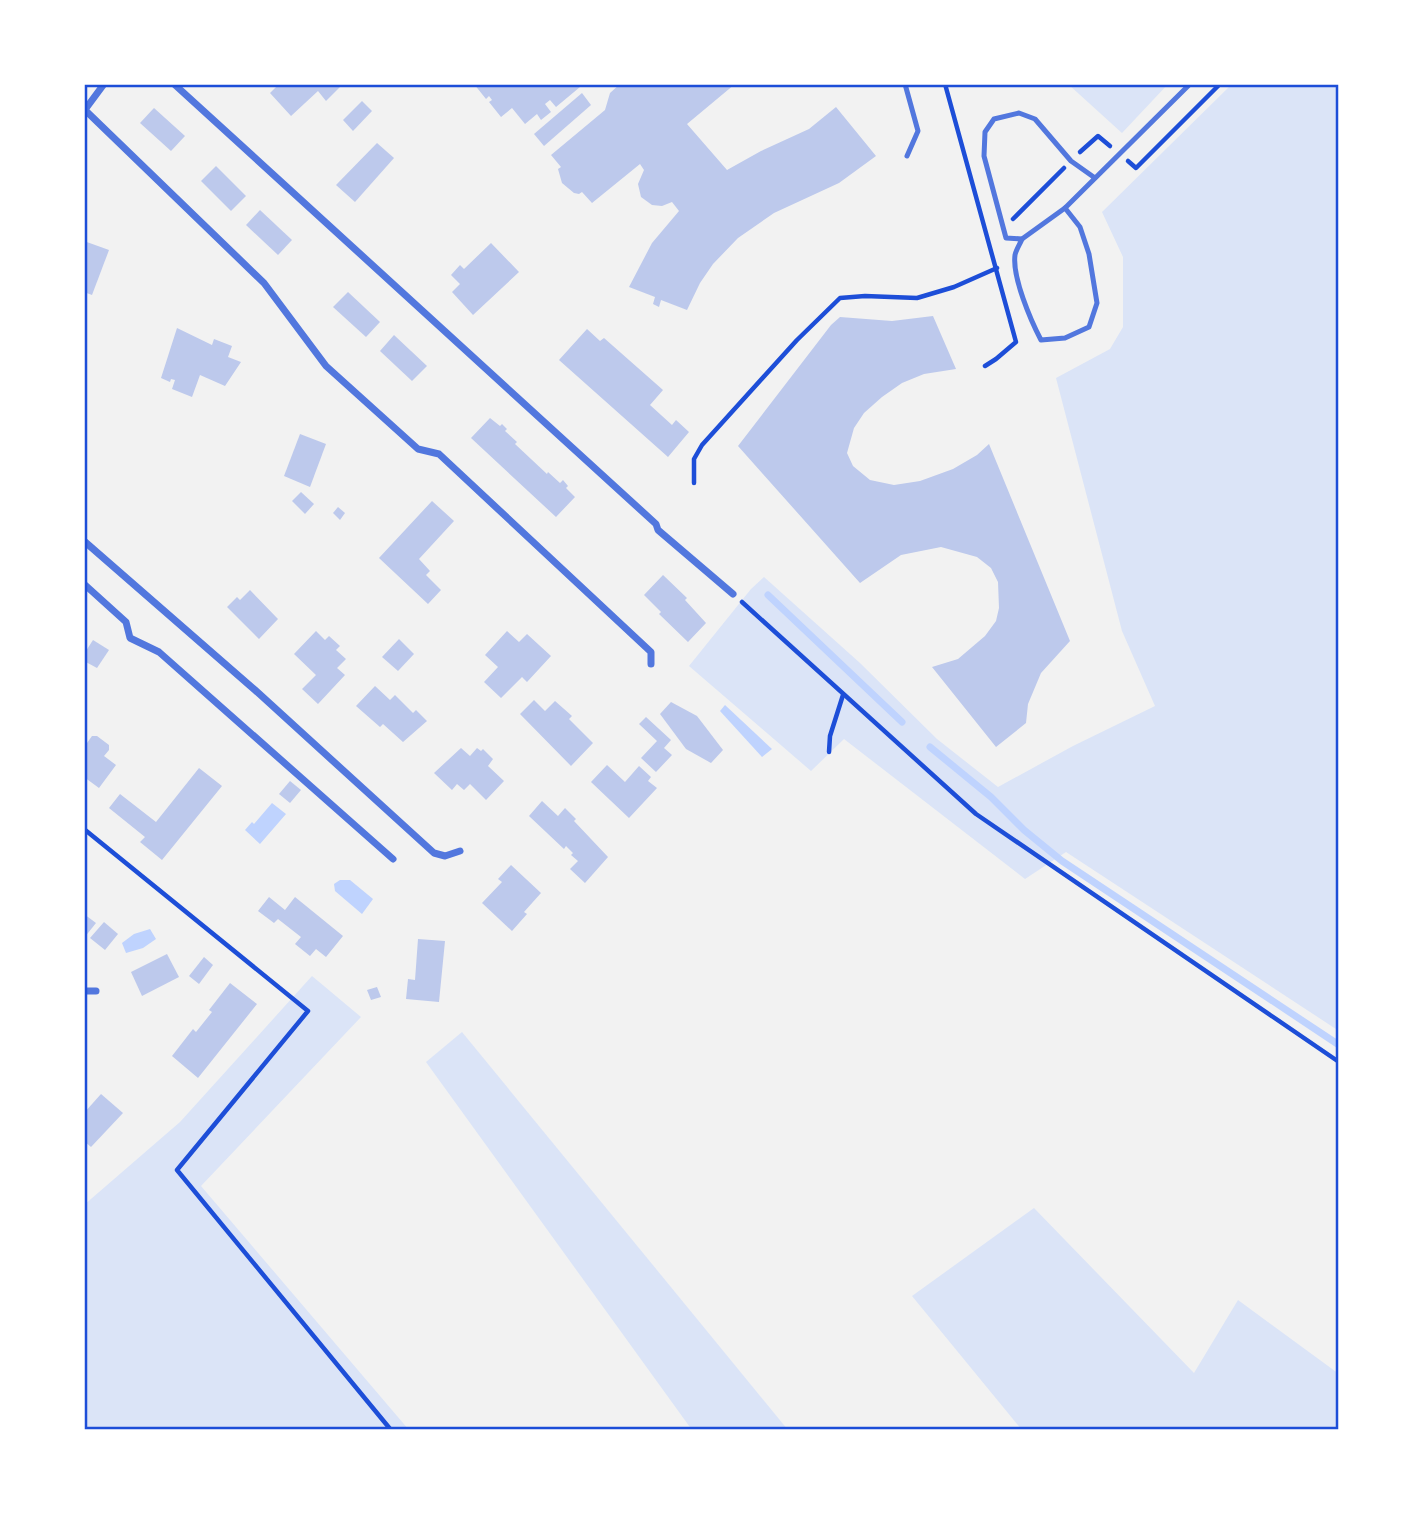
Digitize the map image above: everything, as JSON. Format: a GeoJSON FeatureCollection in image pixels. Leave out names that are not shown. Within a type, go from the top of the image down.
{"type":"FeatureCollection","features":[{"type":"Feature","properties":{"kind":"street"},"geometry":{"type":"LineString","coordinates":[[104,84],[84,111],[264,283],[326,366],[418,449],[439,454],[651,652],[652,664]]}},
{"type":"Feature","properties":{"kind":"street"},"geometry":{"type":"LineString","coordinates":[[174,84],[656,524],[658,530],[733,594]]}},
{"type":"Feature","properties":{"kind":"street"},"geometry":{"type":"LineString","coordinates":[[84,541],[255,690],[434,853],[445,856],[460,851]]}},
{"type":"Feature","properties":{"kind":"street"},"geometry":{"type":"LineString","coordinates":[[84,584],[126,622],[130,638],[159,652],[393,859]]}},
{"type":"Feature","properties":{"kind":"street"},"geometry":{"type":"LineString","coordinates":[[84,991],[96,991]]}},
{"type":"Feature","properties":{"kind":"lane"},"geometry":{"type":"LineString","coordinates":[[905,84],[918,131],[907,156]]}},
{"type":"Feature","properties":{"kind":"lane"},"geometry":{"type":"LineString","coordinates":[[1065,208],[1080,227],[1089,254],[1097,303],[1089,327],[1065,338],[1041,340],[1028,315],[1017,270],[1015,254],[1022,239],[1065,208],[1190,84]]}},
{"type":"Feature","properties":{"kind":"lane"},"geometry":{"type":"LineString","coordinates":[[1022,239],[1006,238],[984,156],[985,132],[994,119],[1019,113],[1035,120],[1071,161],[1095,178]]}},
{"type":"Feature","properties":{"kind":"path"},"geometry":{"type":"LineString","coordinates":[[945,84],[1016,342],[985,366]]}},
{"type":"Feature","properties":{"kind":"path"},"geometry":{"type":"LineString","coordinates":[[694,484],[694,459],[702,445],[797,340],[840,298],[917,298],[954,287],[997,268]]}},
{"type":"Feature","properties":{"kind":"path"},"geometry":{"type":"LineString","coordinates":[[733,594],[976,814],[1339,1062]]}},
{"type":"Feature","properties":{"kind":"path"},"geometry":{"type":"LineString","coordinates":[[830,752],[830,736],[843,694]]}},
{"type":"Feature","properties":{"kind":"path"},"geometry":{"type":"LineString","coordinates":[[84,829],[308,1011],[177,1170],[391,1430]]}},
{"type":"Feature","properties":{"kind":"shaded area"},"geometry":{"type":"Polygon","coordinates":[[[1068,84],[1168,84],[1122,133],[1068,84]]]}},
{"type":"Feature","properties":{"kind":"shaded area"},"geometry":{"type":"Polygon","coordinates":[[[1232,84],[1339,84],[1339,1031],[1066,852],[1025,879],[844,739],[811,771],[689,666],[751,589],[764,577],[860,663],[937,739],[998,787],[1155,706],[1122,631],[1056,378],[1110,349],[1123,327],[1123,257],[1102,212],[1232,84]]]}},
{"type":"Feature","properties":{"kind":"shaded area"},"geometry":{"type":"Polygon","coordinates":[[[312,976],[361,1017],[201,1186],[409,1430],[84,1430],[84,1205],[180,1122],[312,976]]]}},
{"type":"Feature","properties":{"kind":"shaded area"},"geometry":{"type":"Polygon","coordinates":[[[462,1032],[788,1430],[692,1430],[426,1062],[462,1032]]]}},
{"type":"Feature","properties":{"kind":"shaded area"},"geometry":{"type":"Polygon","coordinates":[[[1034,1208],[1194,1373],[1238,1300],[1339,1374],[1339,1430],[1022,1430],[912,1296],[1034,1208]]]}},
{"type":"Feature","properties":{"kind":"water"},"geometry":{"type":"Polygon","coordinates":[[[725,705],[772,749],[762,757],[720,711],[725,705]]]}},
{"type":"Feature","properties":{"kind":"water"},"geometry":{"type":"Polygon","coordinates":[[[272,803],[286,814],[260,844],[245,830],[252,822],[254,824],[272,803]]]}},
{"type":"Feature","properties":{"kind":"water"},"geometry":{"type":"Polygon","coordinates":[[[340,880],[350,880],[373,899],[362,914],[335,891],[334,884],[340,880]]]}},
{"type":"Feature","properties":{"kind":"water"},"geometry":{"type":"Polygon","coordinates":[[[150,929],[156,939],[143,948],[126,953],[122,943],[134,934],[150,929]]]}},
{"type":"Feature","properties":{"kind":"building"},"geometry":{"type":"Polygon","coordinates":[[[279,84],[343,84],[326,101],[318,91],[291,116],[270,93],[279,84]]]}},
{"type":"Feature","properties":{"kind":"building"},"geometry":{"type":"Polygon","coordinates":[[[474,84],[581,84],[556,107],[550,100],[545,104],[551,112],[541,120],[537,114],[525,124],[512,108],[501,117],[489,102],[492,100],[489,96],[486,99],[474,84]]]}},
{"type":"Feature","properties":{"kind":"building"},"geometry":{"type":"Polygon","coordinates":[[[620,84],[735,84],[687,124],[727,170],[809,129],[836,107],[876,156],[839,183],[774,213],[738,238],[713,264],[687,310],[661,300],[659,307],[653,304],[655,297],[629,287],[652,243],[679,211],[672,202],[662,206],[652,205],[641,197],[638,184],[644,170],[640,164],[592,203],[582,192],[574,193],[562,183],[558,169],[561,167],[551,155],[605,110],[610,93],[620,84]]]}},
{"type":"Feature","properties":{"kind":"building"},"geometry":{"type":"Polygon","coordinates":[[[582,93],[591,105],[544,146],[534,134],[582,93]]]}},
{"type":"Feature","properties":{"kind":"building"},"geometry":{"type":"Polygon","coordinates":[[[362,101],[372,111],[353,131],[343,120],[362,101]]]}},
{"type":"Feature","properties":{"kind":"building"},"geometry":{"type":"Polygon","coordinates":[[[154,108],[185,136],[171,151],[140,123],[154,108]]]}},
{"type":"Feature","properties":{"kind":"building"},"geometry":{"type":"Polygon","coordinates":[[[377,143],[394,158],[355,202],[336,185],[377,143]]]}},
{"type":"Feature","properties":{"kind":"building"},"geometry":{"type":"Polygon","coordinates":[[[216,166],[246,196],[231,211],[201,181],[216,166]]]}},
{"type":"Feature","properties":{"kind":"building"},"geometry":{"type":"Polygon","coordinates":[[[260,210],[292,240],[278,255],[246,225],[260,210]]]}},
{"type":"Feature","properties":{"kind":"building"},"geometry":{"type":"Polygon","coordinates":[[[84,241],[109,250],[92,295],[84,292],[84,241]]]}},
{"type":"Feature","properties":{"kind":"building"},"geometry":{"type":"Polygon","coordinates":[[[491,243],[519,272],[473,315],[452,292],[460,284],[451,275],[460,265],[464,269],[491,243]]]}},
{"type":"Feature","properties":{"kind":"building"},"geometry":{"type":"Polygon","coordinates":[[[348,292],[380,322],[366,337],[333,307],[348,292]]]}},
{"type":"Feature","properties":{"kind":"building"},"geometry":{"type":"Polygon","coordinates":[[[933,316],[956,369],[924,374],[902,383],[882,397],[864,413],[854,428],[847,453],[853,466],[870,480],[894,485],[920,481],[953,469],[977,455],[989,444],[1070,641],[1041,673],[1028,704],[1026,723],[996,747],[932,667],[958,659],[985,636],[996,621],[999,608],[998,582],[991,568],[977,557],[941,547],[901,555],[860,583],[738,446],[840,317],[892,321],[933,316]]]}},
{"type":"Feature","properties":{"kind":"building"},"geometry":{"type":"Polygon","coordinates":[[[177,328],[212,345],[214,339],[232,346],[228,357],[241,362],[225,386],[200,375],[192,397],[172,389],[175,380],[171,379],[170,382],[161,378],[177,328]]]}},
{"type":"Feature","properties":{"kind":"building"},"geometry":{"type":"Polygon","coordinates":[[[587,329],[600,341],[604,338],[663,390],[650,405],[672,425],[676,420],[689,432],[668,457],[559,360],[587,329]]]}},
{"type":"Feature","properties":{"kind":"building"},"geometry":{"type":"Polygon","coordinates":[[[394,335],[427,366],[412,381],[380,351],[394,335]]]}},
{"type":"Feature","properties":{"kind":"building"},"geometry":{"type":"Polygon","coordinates":[[[490,418],[500,426],[502,424],[507,429],[505,431],[517,442],[515,444],[547,474],[548,472],[560,483],[563,480],[568,486],[566,488],[575,497],[556,517],[471,438],[490,418]]]}},
{"type":"Feature","properties":{"kind":"building"},"geometry":{"type":"Polygon","coordinates":[[[300,434],[326,444],[310,487],[284,476],[300,434]]]}},
{"type":"Feature","properties":{"kind":"building"},"geometry":{"type":"Polygon","coordinates":[[[301,492],[314,504],[305,514],[292,501],[301,492]]]}},
{"type":"Feature","properties":{"kind":"building"},"geometry":{"type":"Polygon","coordinates":[[[432,501],[454,521],[419,559],[430,571],[426,575],[441,590],[428,604],[379,558],[432,501]]]}},
{"type":"Feature","properties":{"kind":"building"},"geometry":{"type":"Polygon","coordinates":[[[338,507],[345,513],[340,520],[333,513],[338,507]]]}},
{"type":"Feature","properties":{"kind":"building"},"geometry":{"type":"Polygon","coordinates":[[[663,575],[687,598],[685,600],[706,623],[688,642],[644,595],[663,575]]]}},
{"type":"Feature","properties":{"kind":"building"},"geometry":{"type":"Polygon","coordinates":[[[250,590],[278,619],[259,639],[227,607],[250,590]]]}},
{"type":"Feature","properties":{"kind":"building"},"geometry":{"type":"Polygon","coordinates":[[[316,631],[325,640],[329,636],[340,646],[336,650],[346,659],[337,668],[345,675],[318,704],[302,689],[316,675],[294,654],[316,631]]]}},
{"type":"Feature","properties":{"kind":"building"},"geometry":{"type":"Polygon","coordinates":[[[507,631],[519,642],[527,634],[551,656],[527,682],[522,677],[501,698],[484,682],[498,667],[485,655],[507,631]]]}},
{"type":"Feature","properties":{"kind":"building"},"geometry":{"type":"Polygon","coordinates":[[[399,639],[414,654],[398,671],[382,657],[399,639]]]}},
{"type":"Feature","properties":{"kind":"building"},"geometry":{"type":"Polygon","coordinates":[[[93,640],[109,650],[97,668],[84,661],[84,654],[93,640]]]}},
{"type":"Feature","properties":{"kind":"building"},"geometry":{"type":"Polygon","coordinates":[[[375,686],[390,700],[395,695],[413,713],[416,710],[427,721],[403,742],[383,724],[380,727],[356,706],[375,686]]]}},
{"type":"Feature","properties":{"kind":"building"},"geometry":{"type":"Polygon","coordinates":[[[534,700],[545,711],[555,701],[572,716],[569,719],[593,743],[571,766],[520,714],[534,700]]]}},
{"type":"Feature","properties":{"kind":"building"},"geometry":{"type":"Polygon","coordinates":[[[671,702],[697,716],[723,750],[711,763],[686,749],[660,714],[671,702]]]}},
{"type":"Feature","properties":{"kind":"building"},"geometry":{"type":"Polygon","coordinates":[[[646,717],[671,740],[664,748],[672,755],[656,772],[641,758],[657,741],[639,724],[646,717]]]}},
{"type":"Feature","properties":{"kind":"building"},"geometry":{"type":"Polygon","coordinates":[[[92,736],[97,736],[109,745],[104,756],[116,765],[99,788],[84,777],[84,741],[87,743],[92,736]]]}},
{"type":"Feature","properties":{"kind":"building"},"geometry":{"type":"Polygon","coordinates":[[[461,748],[470,756],[477,748],[481,751],[483,749],[493,759],[488,766],[504,781],[486,800],[470,784],[464,790],[457,784],[452,790],[434,773],[461,748]]]}},
{"type":"Feature","properties":{"kind":"building"},"geometry":{"type":"Polygon","coordinates":[[[607,765],[625,782],[639,766],[651,777],[648,781],[657,788],[629,818],[591,782],[607,765]]]}},
{"type":"Feature","properties":{"kind":"building"},"geometry":{"type":"Polygon","coordinates":[[[199,768],[222,786],[162,860],[140,842],[145,837],[109,808],[120,794],[156,822],[199,768]]]}},
{"type":"Feature","properties":{"kind":"building"},"geometry":{"type":"Polygon","coordinates":[[[290,781],[301,790],[290,803],[279,794],[290,781]]]}},
{"type":"Feature","properties":{"kind":"building"},"geometry":{"type":"Polygon","coordinates":[[[542,801],[558,816],[565,808],[608,857],[585,883],[570,869],[578,861],[571,855],[573,853],[566,846],[564,849],[529,816],[542,801]]]}},
{"type":"Feature","properties":{"kind":"building"},"geometry":{"type":"Polygon","coordinates":[[[511,865],[541,893],[512,931],[482,903],[502,882],[498,879],[511,865]]]}},
{"type":"Feature","properties":{"kind":"building"},"geometry":{"type":"Polygon","coordinates":[[[269,897],[285,910],[295,897],[343,936],[326,957],[316,949],[310,956],[295,944],[301,937],[278,919],[274,923],[258,911],[269,897]]]}},
{"type":"Feature","properties":{"kind":"building"},"geometry":{"type":"Polygon","coordinates":[[[84,914],[96,923],[84,938],[84,914]]]}},
{"type":"Feature","properties":{"kind":"building"},"geometry":{"type":"Polygon","coordinates":[[[104,922],[118,934],[105,950],[90,938],[104,922]]]}},
{"type":"Feature","properties":{"kind":"building"},"geometry":{"type":"Polygon","coordinates":[[[418,939],[445,941],[439,1002],[406,999],[408,979],[415,980],[418,939]]]}},
{"type":"Feature","properties":{"kind":"building"},"geometry":{"type":"Polygon","coordinates":[[[167,954],[179,977],[142,996],[131,972],[167,954]]]}},
{"type":"Feature","properties":{"kind":"building"},"geometry":{"type":"Polygon","coordinates":[[[204,957],[213,965],[199,984],[189,976],[204,957]]]}},
{"type":"Feature","properties":{"kind":"building"},"geometry":{"type":"Polygon","coordinates":[[[230,983],[257,1004],[198,1078],[172,1056],[193,1029],[196,1032],[212,1012],[209,1010],[230,983]]]}},
{"type":"Feature","properties":{"kind":"building"},"geometry":{"type":"Polygon","coordinates":[[[377,987],[381,997],[371,1000],[367,990],[377,987]]]}},
{"type":"Feature","properties":{"kind":"building"},"geometry":{"type":"Polygon","coordinates":[[[101,1094],[123,1113],[91,1147],[84,1141],[84,1113],[101,1094]]]}},
{"type":"Feature","properties":{"kind":"waterway"},"geometry":{"type":"LineString","coordinates":[[768,595],[902,722]]}},
{"type":"Feature","properties":{"kind":"waterway"},"geometry":{"type":"LineString","coordinates":[[930,747],[1062,861],[1339,1045]]}}]}
